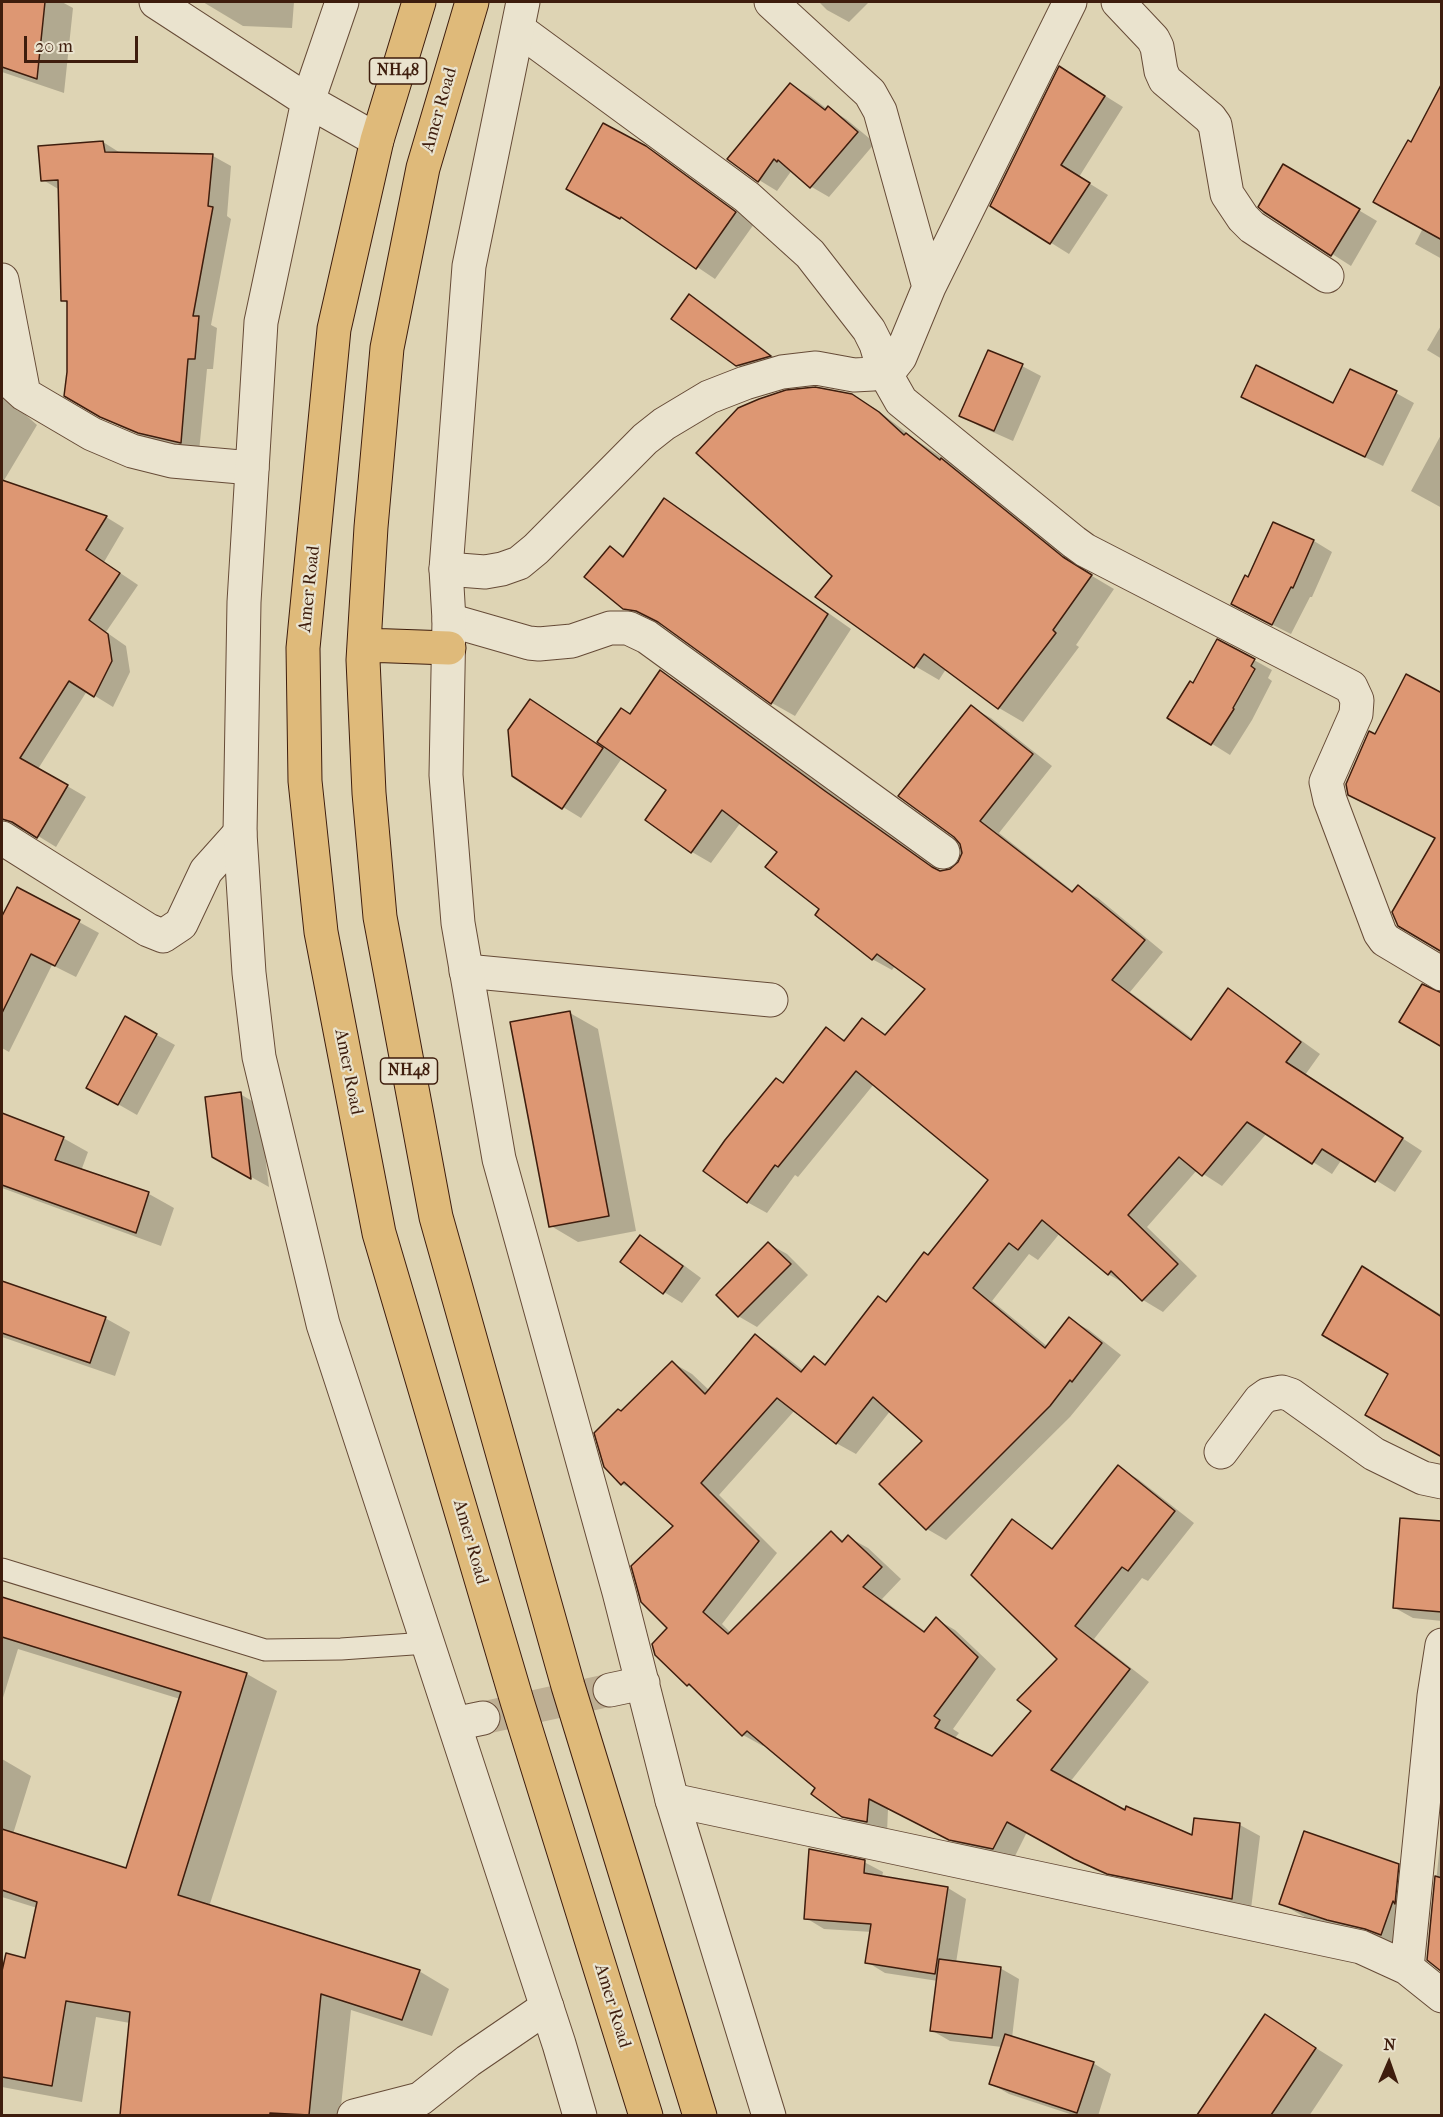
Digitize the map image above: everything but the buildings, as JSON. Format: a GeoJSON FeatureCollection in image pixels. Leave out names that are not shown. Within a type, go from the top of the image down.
{"type":"FeatureCollection","features":[{"type":"Feature","properties":{"kind":"highway","name":"Amer Road"},"geometry":{"type":"LineString","coordinates":[[419,2],[377,140],[334,329],[303,648],[305,781],[321,932],[379,1233],[517,1701],[646,2115]]}},
{"type":"Feature","properties":{"kind":"highway","name":"Amer Road"},"geometry":{"type":"LineString","coordinates":[[472,2],[423,168],[387,348],[371,526],[364,645],[369,793],[380,917],[436,1217],[568,1686],[700,2115]]}},
{"type":"Feature","properties":{"kind":"highway"},"geometry":{"type":"LineString","coordinates":[[364,645],[449,634]]}},
{"type":"Feature","properties":{"kind":"street"},"geometry":{"type":"LineString","coordinates":[[156,2],[308,101],[377,140]]}},
{"type":"Feature","properties":{"kind":"street"},"geometry":{"type":"LineString","coordinates":[[342,2],[308,101],[261,322],[244,602],[240,833],[249,973],[259,1057],[323,1324],[427,1643],[468,1721],[547,2007],[580,2115]]}},
{"type":"Feature","properties":{"kind":"street"},"geometry":{"type":"LineString","coordinates":[[771,2],[870,93],[880,111],[929,287]]}},
{"type":"Feature","properties":{"kind":"street"},"geometry":{"type":"LineString","coordinates":[[446,569],[484,572],[519,563],[536,549],[645,439],[663,424],[709,397],[746,382],[782,372],[816,368],[854,375],[873,374],[893,366],[900,357],[929,287],[1070,2]]}},
{"type":"Feature","properties":{"kind":"street"},"geometry":{"type":"LineString","coordinates":[[1118,2],[1153,39],[1165,80],[1210,118],[1215,125],[1227,194],[1243,218],[1252,227],[1327,276]]}},
{"type":"Feature","properties":{"kind":"street"},"geometry":{"type":"LineString","coordinates":[[769,2115],[672,1800],[619,1592],[499,1159],[458,923],[446,775],[449,634],[446,569],[469,266],[520,15],[747,197],[810,254],[869,330],[884,371],[901,401],[1085,550],[1352,687],[1357,700],[1356,714],[1326,782],[1329,800],[1380,933],[1385,940],[1442,974]]}},
{"type":"Feature","properties":{"kind":"street"},"geometry":{"type":"LineString","coordinates":[[2,280],[13,384],[92,434],[132,451],[172,461],[252,468]]}},
{"type":"Feature","properties":{"kind":"street"},"geometry":{"type":"LineString","coordinates":[[449,634],[539,644],[572,641],[610,628],[628,628],[646,637],[943,852]]}},
{"type":"Feature","properties":{"kind":"street"},"geometry":{"type":"LineString","coordinates":[[2,838],[148,930],[163,936],[181,924],[206,871],[240,833]]}},
{"type":"Feature","properties":{"kind":"street"},"geometry":{"type":"LineString","coordinates":[[466,971],[771,1000]]}},
{"type":"Feature","properties":{"kind":"street"},"geometry":{"type":"LineString","coordinates":[[1221,1452],[1260,1400],[1267,1395],[1282,1392],[1291,1395],[1374,1455],[1423,1478],[1442,1482]]}},
{"type":"Feature","properties":{"kind":"street"},"geometry":{"type":"LineString","coordinates":[[1407,1968],[1434,1696],[1442,1645]]}},
{"type":"Feature","properties":{"kind":"street"},"geometry":{"type":"LineString","coordinates":[[610,1690],[643,1683]]}},
{"type":"Feature","properties":{"kind":"street"},"geometry":{"type":"LineString","coordinates":[[672,1800],[1361,1947],[1407,1968],[1442,1996]]}},
{"type":"Feature","properties":{"kind":"street"},"geometry":{"type":"LineString","coordinates":[[354,2115],[420,2099],[468,2061],[547,2007]]}},
{"type":"Feature","properties":{"kind":"lane"},"geometry":{"type":"LineString","coordinates":[[2,1569],[265,1650],[341,1649],[427,1643]]}},
{"type":"Feature","properties":{"kind":"tunnel"},"geometry":{"type":"LineString","coordinates":[[483,1718],[610,1690]]}}]}
